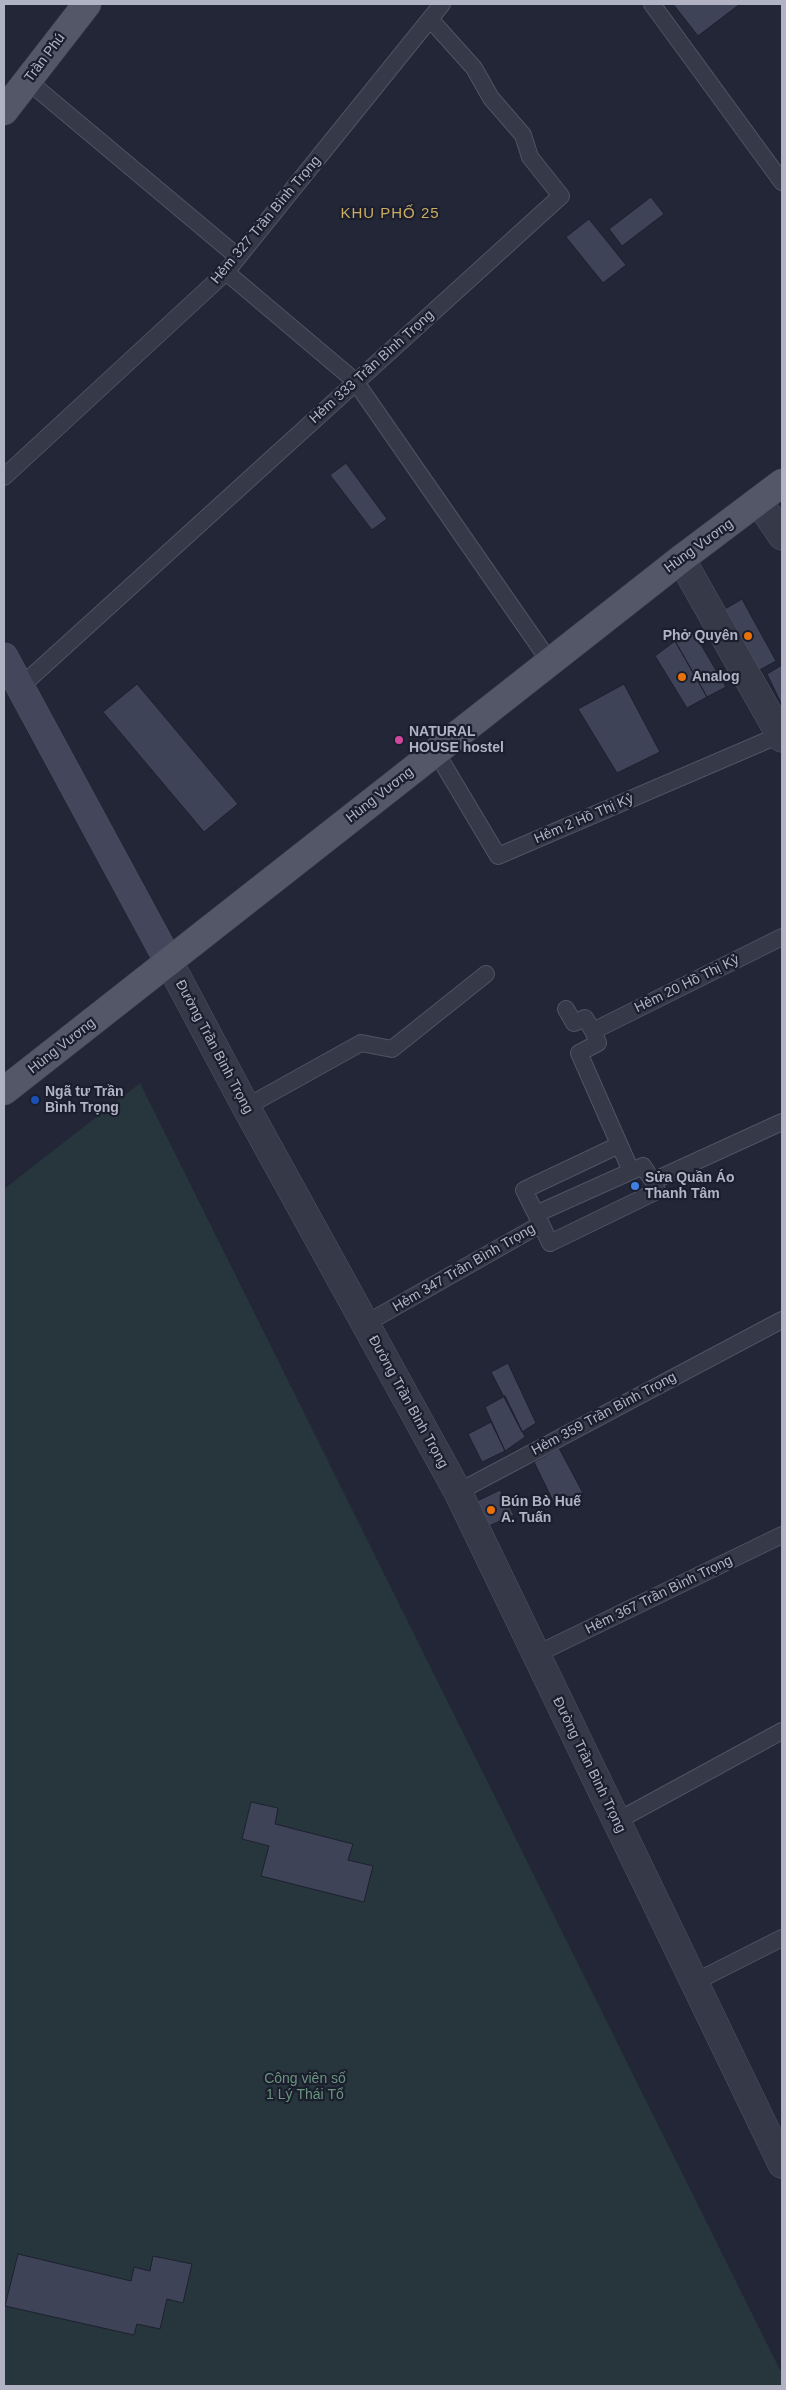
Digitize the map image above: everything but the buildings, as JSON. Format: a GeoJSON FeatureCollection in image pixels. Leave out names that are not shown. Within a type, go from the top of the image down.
{"type":"FeatureCollection","features":[{"type":"Feature","properties":{"kind":"main road","name":"Trần Phú"},"geometry":{"type":"LineString","coordinates":[[4,111],[87,4]]}},
{"type":"Feature","properties":{"kind":"main road","name":"Hùng Vương"},"geometry":{"type":"LineString","coordinates":[[4,1091],[681,559],[782,483]]}},
{"type":"Feature","properties":{"kind":"street"},"geometry":{"type":"LineString","coordinates":[[759,502],[782,536]]}},
{"type":"Feature","properties":{"kind":"street"},"geometry":{"type":"LineString","coordinates":[[681,559],[782,736]]}},
{"type":"Feature","properties":{"kind":"street","name":"Đường Trần Bình Trọng"},"geometry":{"type":"LineString","coordinates":[[4,656],[19,688],[246,1107],[458,1492],[695,1982],[776,2133],[782,2164]]}},
{"type":"Feature","properties":{"kind":"lane","name":"Hẻm 327 Trần Bình Trọng"},"geometry":{"type":"LineString","coordinates":[[4,477],[226,272],[442,4]]}},
{"type":"Feature","properties":{"kind":"lane"},"geometry":{"type":"LineString","coordinates":[[652,4],[782,182]]}},
{"type":"Feature","properties":{"kind":"lane","name":"Hẻm 333 Trần Bình Trọng"},"geometry":{"type":"LineString","coordinates":[[19,688],[561,196],[530,156],[523,135],[491,98],[474,68],[430,18]]}},
{"type":"Feature","properties":{"kind":"lane"},"geometry":{"type":"LineString","coordinates":[[28,81],[238,257]]}},
{"type":"Feature","properties":{"kind":"lane"},"geometry":{"type":"LineString","coordinates":[[226,272],[355,381],[550,662]]}},
{"type":"Feature","properties":{"kind":"lane","name":"Hẻm 2 Hồ Thị Kỷ"},"geometry":{"type":"LineString","coordinates":[[436,752],[498,856],[782,736]]}},
{"type":"Feature","properties":{"kind":"lane","name":"Hẻm 20 Hồ Thị Kỷ"},"geometry":{"type":"LineString","coordinates":[[592,1030],[782,937]]}},
{"type":"Feature","properties":{"kind":"lane"},"geometry":{"type":"LineString","coordinates":[[246,1107],[361,1043],[392,1050],[486,974]]}},
{"type":"Feature","properties":{"kind":"lane"},"geometry":{"type":"LineString","coordinates":[[566,1009],[574,1023],[585,1018],[598,1043],[579,1053],[631,1171],[643,1166],[657,1191],[550,1243],[524,1190],[619,1144]]}},
{"type":"Feature","properties":{"kind":"lane"},"geometry":{"type":"LineString","coordinates":[[653,1181],[782,1122]]}},
{"type":"Feature","properties":{"kind":"lane","name":"Hẻm 347 Trần Bình Trọng"},"geometry":{"type":"LineString","coordinates":[[365,1324],[538,1219],[631,1171]]}},
{"type":"Feature","properties":{"kind":"lane","name":"Hẻm 359 Trần Bình Trọng"},"geometry":{"type":"LineString","coordinates":[[458,1492],[782,1320]]}},
{"type":"Feature","properties":{"kind":"lane","name":"Hẻm 367 Trần Bình Trọng"},"geometry":{"type":"LineString","coordinates":[[536,1655],[782,1534]]}},
{"type":"Feature","properties":{"kind":"lane"},"geometry":{"type":"LineString","coordinates":[[617,1821],[782,1731]]}},
{"type":"Feature","properties":{"kind":"lane"},"geometry":{"type":"LineString","coordinates":[[695,1982],[782,1938]]}},
{"type":"Feature","properties":{"kind":"green space","name":"Công viên số 1 Lý Thái Tổ"},"geometry":{"type":"Polygon","coordinates":[[[140,1083],[782,2374],[782,2386],[4,2386],[4,1189],[140,1083]]]}},
{"type":"Feature","properties":{"kind":"place","name":"Phở Quyên"},"geometry":{"type":"Point","coordinates":[748,636]}},
{"type":"Feature","properties":{"kind":"place","name":"Analog"},"geometry":{"type":"Point","coordinates":[682,677]}},
{"type":"Feature","properties":{"kind":"place","name":"NATURAL HOUSE hostel"},"geometry":{"type":"Point","coordinates":[399,740]}},
{"type":"Feature","properties":{"kind":"place","name":"Ngã tư Trần Bình Trọng"},"geometry":{"type":"Point","coordinates":[35,1100]}},
{"type":"Feature","properties":{"kind":"place","name":"Sửa Quần Áo Thanh Tâm"},"geometry":{"type":"Point","coordinates":[635,1186]}},
{"type":"Feature","properties":{"kind":"place","name":"Bún Bò Huế A. Tuấn"},"geometry":{"type":"Point","coordinates":[491,1510]}},
{"type":"Feature","properties":{"kind":"district","name":"KHU PHỐ 25"},"geometry":{"type":"Point","coordinates":[390,214]}}]}
